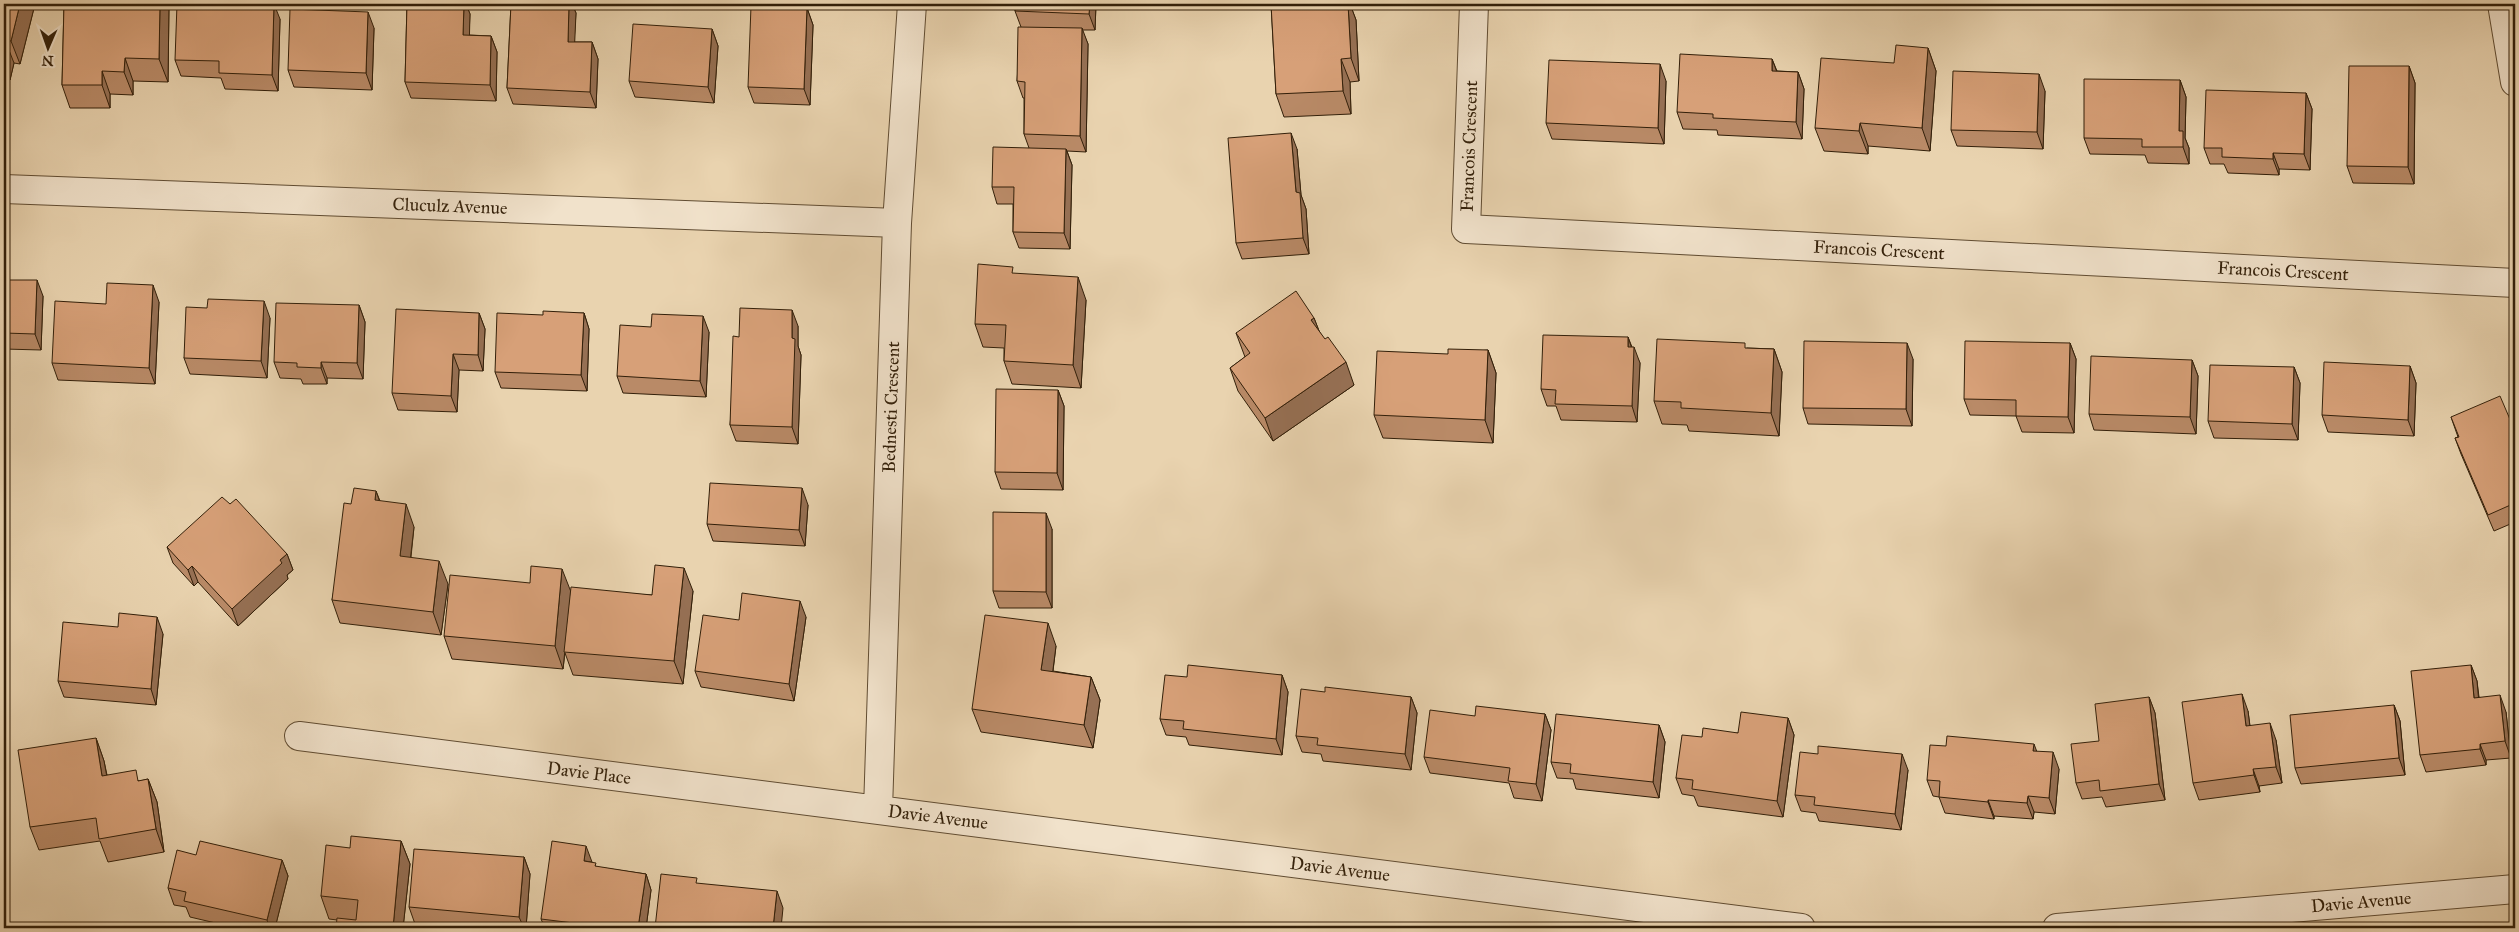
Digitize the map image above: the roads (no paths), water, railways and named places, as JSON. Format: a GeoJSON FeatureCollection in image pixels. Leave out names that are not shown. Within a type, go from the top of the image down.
{"type":"FeatureCollection","features":[{"type":"Feature","properties":{"kind":"street","name":"Bednesti Crescent"},"geometry":{"type":"LineString","coordinates":[[878,810],[897,223],[912,4]]}},
{"type":"Feature","properties":{"kind":"street","name":"Francois Crescent"},"geometry":{"type":"LineString","coordinates":[[1474,4],[1466,228],[2515,283]]}},
{"type":"Feature","properties":{"kind":"street"},"geometry":{"type":"LineString","coordinates":[[2502,4],[2515,82]]}},
{"type":"Feature","properties":{"kind":"street","name":"Cluculz Avenue"},"geometry":{"type":"LineString","coordinates":[[4,189],[897,223]]}},
{"type":"Feature","properties":{"kind":"street","name":"Davie Place"},"geometry":{"type":"LineString","coordinates":[[299,736],[878,810]]}},
{"type":"Feature","properties":{"kind":"street","name":"Davie Avenue"},"geometry":{"type":"LineString","coordinates":[[878,810],[1801,928]]}},
{"type":"Feature","properties":{"kind":"street","name":"Davie Avenue"},"geometry":{"type":"LineString","coordinates":[[2057,928],[2515,889]]}}]}
